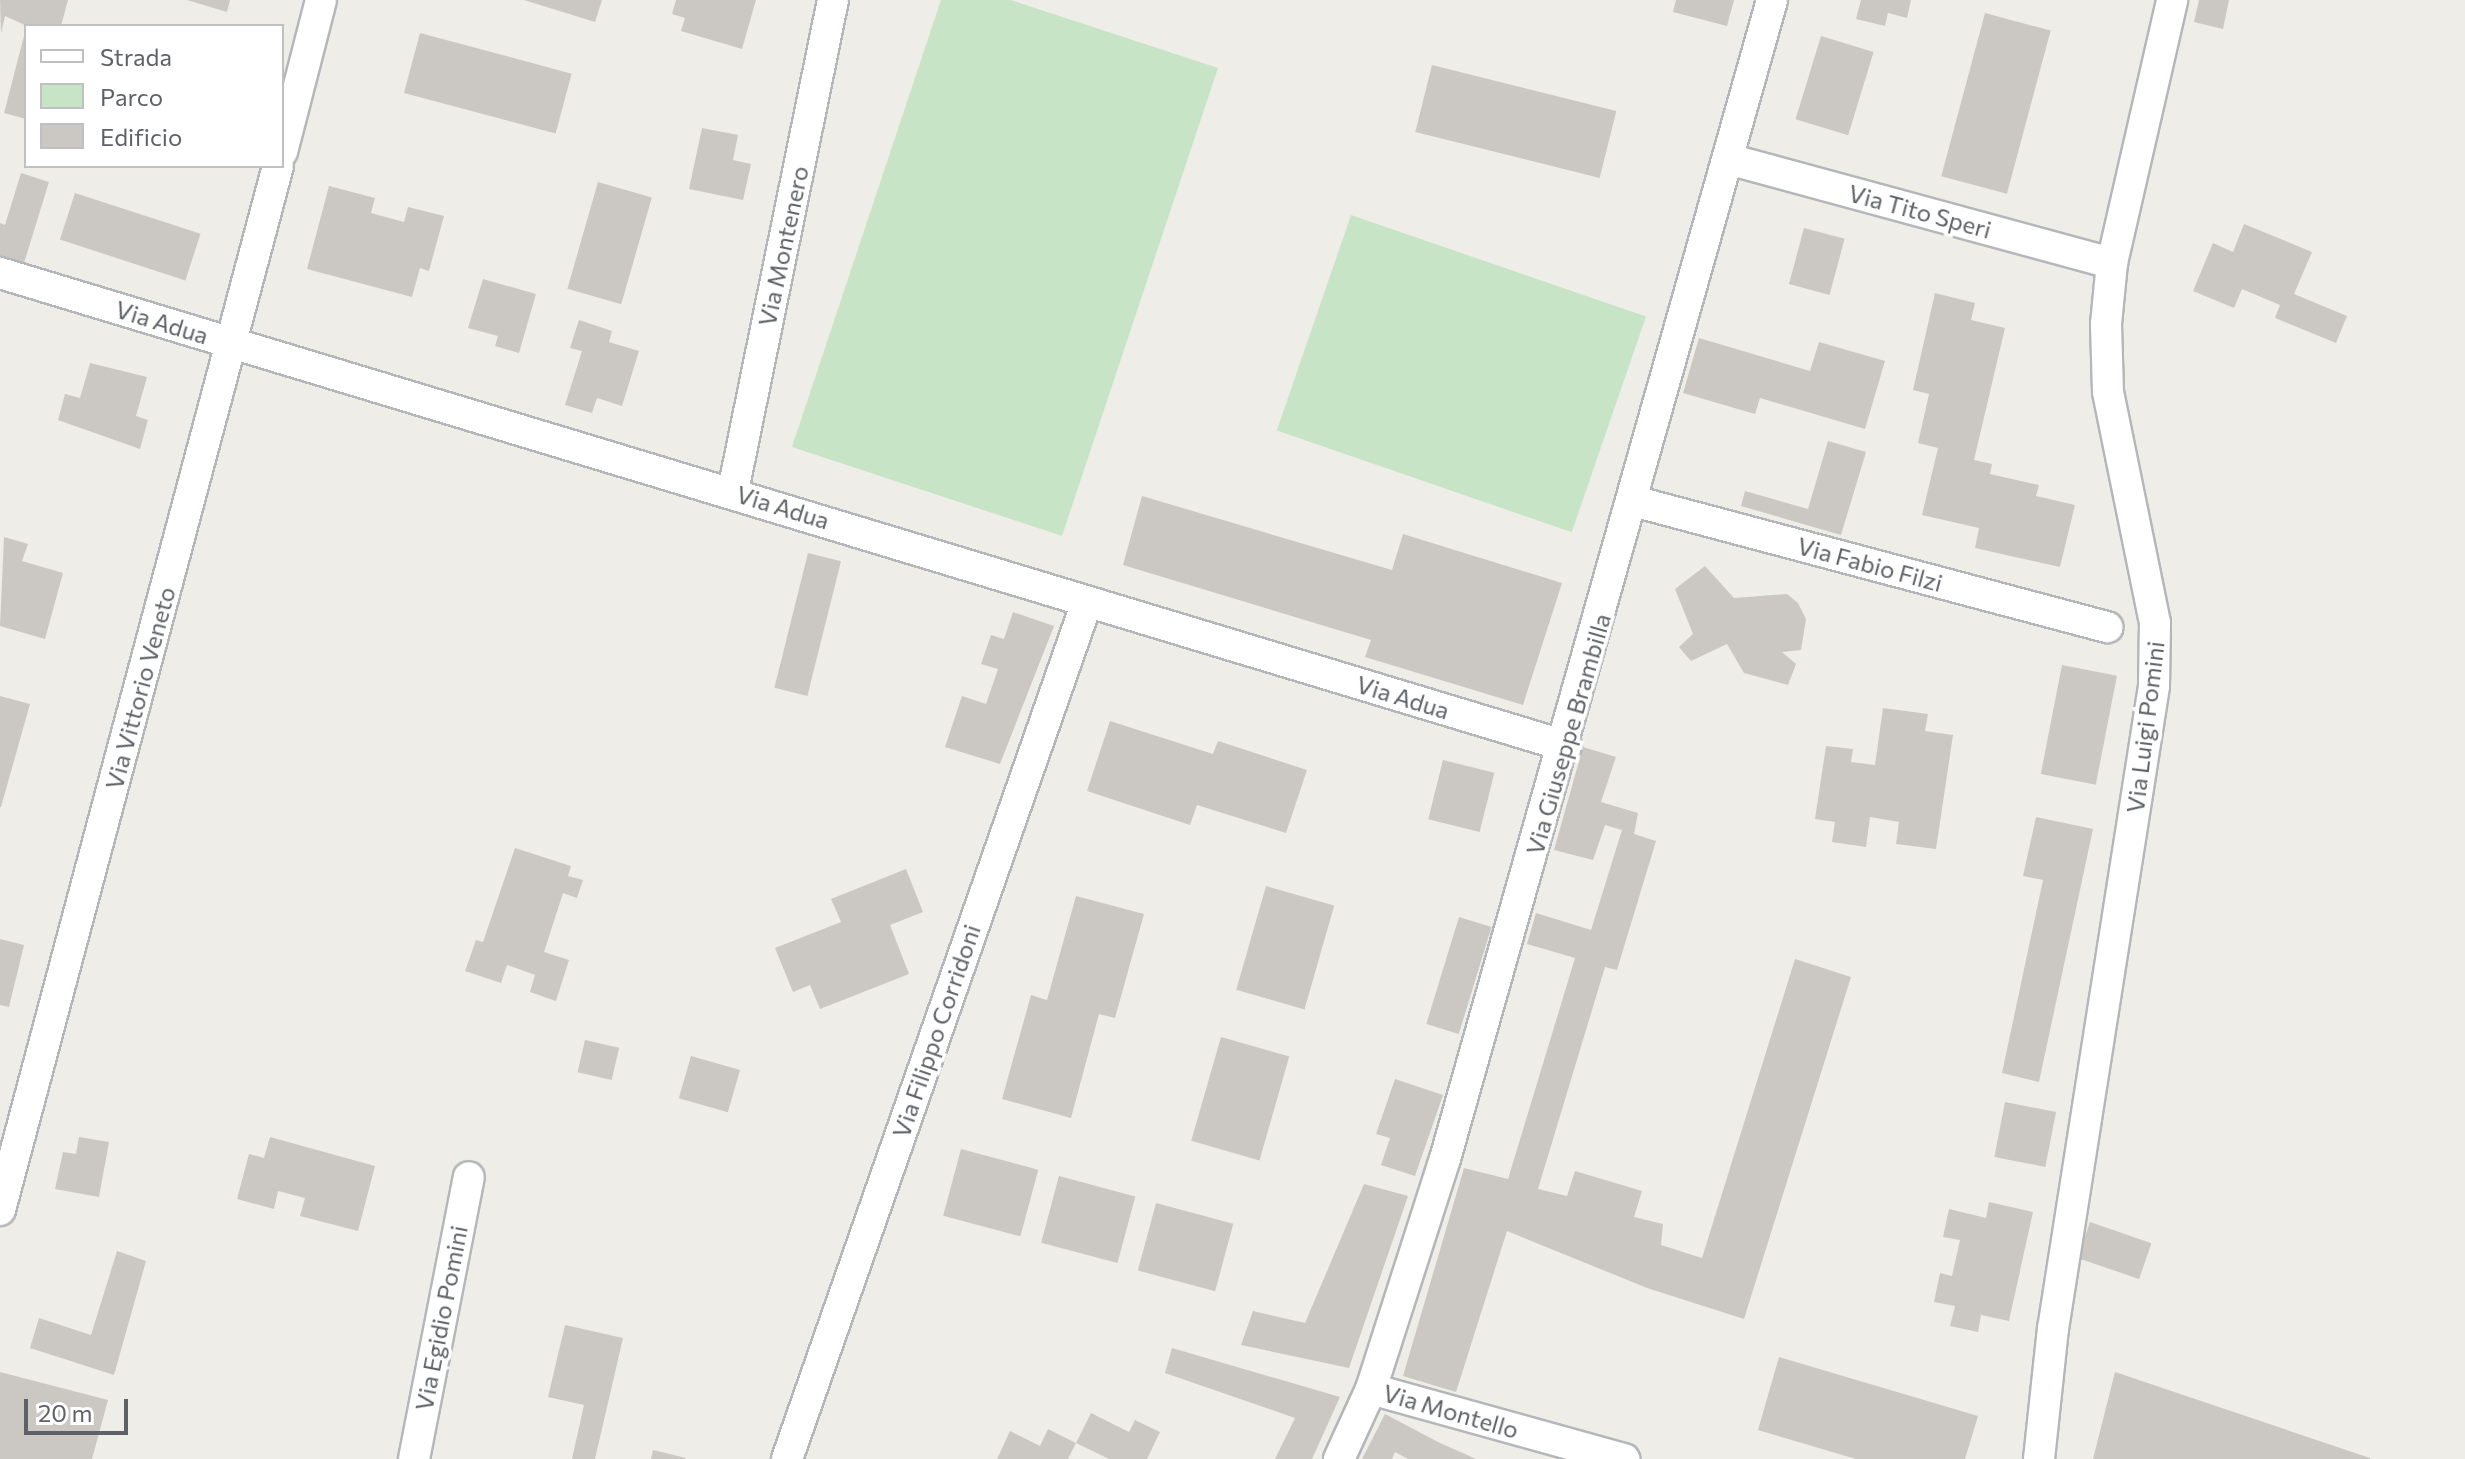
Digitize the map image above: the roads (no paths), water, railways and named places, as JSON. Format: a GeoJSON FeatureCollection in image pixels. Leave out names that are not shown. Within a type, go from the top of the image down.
{"type":"FeatureCollection","features":[{"type":"Feature","properties":{"kind":"street"},"geometry":{"type":"LineString","coordinates":[[284,144],[321,0]]}},
{"type":"Feature","properties":{"kind":"street","name":"Via Montenero"},"geometry":{"type":"LineString","coordinates":[[733,491],[833,0]]}},
{"type":"Feature","properties":{"kind":"street","name":"Via Giuseppe Brambilla"},"geometry":{"type":"LineString","coordinates":[[1339,1459],[1371,1389],[1566,746],[1772,0]]}},
{"type":"Feature","properties":{"kind":"street","name":"Via Luigi Pomini"},"geometry":{"type":"LineString","coordinates":[[2039,1459],[2156,666],[2153,604],[2108,392],[2112,263],[2172,0]]}},
{"type":"Feature","properties":{"kind":"street","name":"Via Tito Speri"},"geometry":{"type":"LineString","coordinates":[[1728,159],[2112,263]]}},
{"type":"Feature","properties":{"kind":"street","name":"Via Vittorio Veneto"},"geometry":{"type":"LineString","coordinates":[[0,1210],[277,168]]}},
{"type":"Feature","properties":{"kind":"street","name":"Via Adua"},"geometry":{"type":"LineString","coordinates":[[0,273],[733,491],[1087,602],[1566,746]]}},
{"type":"Feature","properties":{"kind":"street","name":"Via Fabio Filzi"},"geometry":{"type":"LineString","coordinates":[[1633,501],[2108,627]]}},
{"type":"Feature","properties":{"kind":"street","name":"Via Filippo Corridoni"},"geometry":{"type":"LineString","coordinates":[[787,1459],[1087,602]]}},
{"type":"Feature","properties":{"kind":"street","name":"Via Egidio Pomini"},"geometry":{"type":"LineString","coordinates":[[414,1459],[469,1177]]}},
{"type":"Feature","properties":{"kind":"street","name":"Via Montello"},"geometry":{"type":"LineString","coordinates":[[1371,1389],[1624,1459]]}}]}
